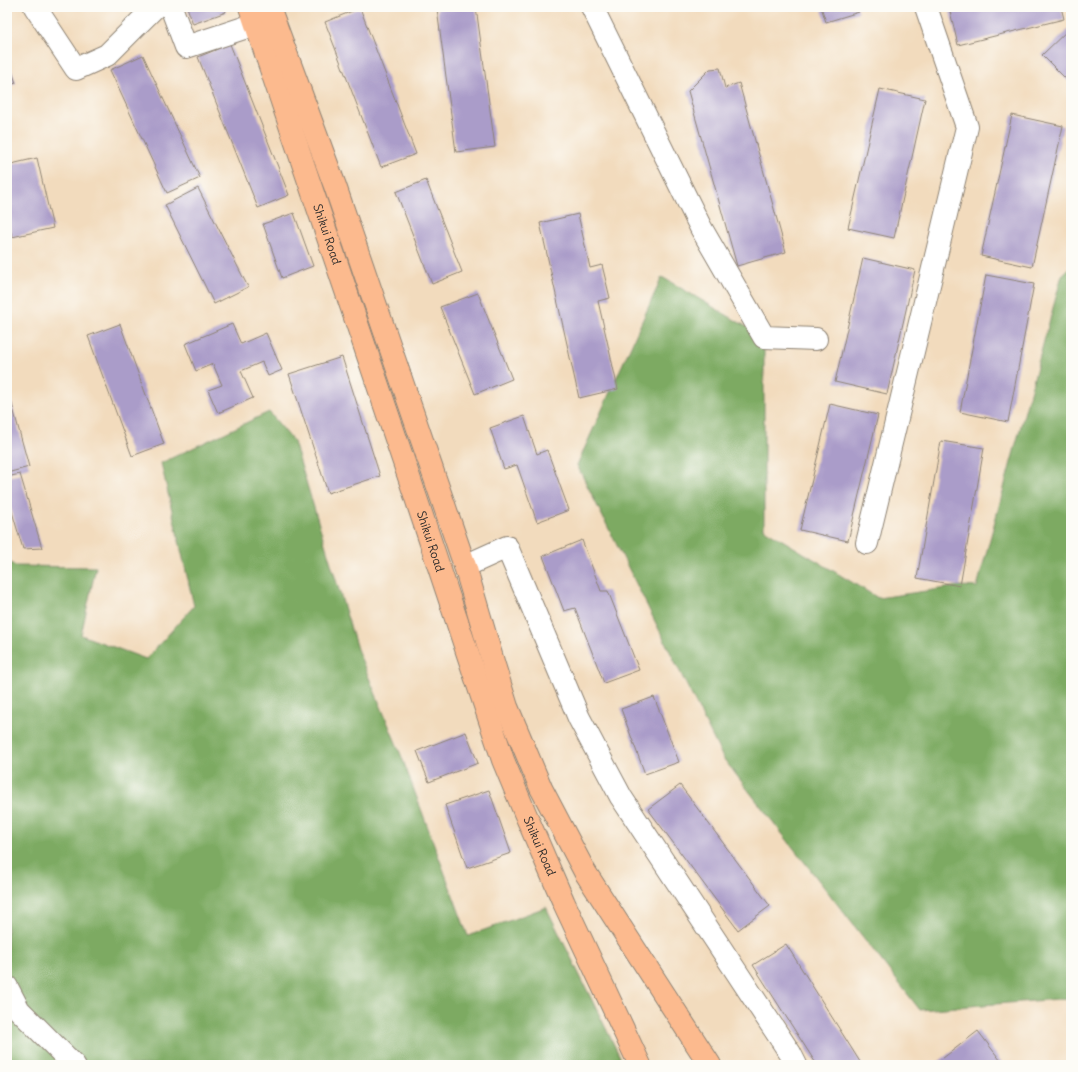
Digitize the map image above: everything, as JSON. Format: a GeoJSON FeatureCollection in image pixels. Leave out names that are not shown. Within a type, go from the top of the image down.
{"type":"FeatureCollection","features":[{"type":"Feature","properties":{"kind":"main road"},"geometry":{"type":"LineString","coordinates":[[269,7],[335,186],[465,566],[508,707],[540,788],[585,872],[710,1065]]}},
{"type":"Feature","properties":{"kind":"main road","name":"Shikui Road"},"geometry":{"type":"LineString","coordinates":[[253,16],[504,760],[564,903],[640,1065]]}},
{"type":"Feature","properties":{"kind":"street"},"geometry":{"type":"LineString","coordinates":[[35,7],[76,69],[107,55],[155,7]]}},
{"type":"Feature","properties":{"kind":"street"},"geometry":{"type":"LineString","coordinates":[[171,7],[186,47],[253,16]]}},
{"type":"Feature","properties":{"kind":"street"},"geometry":{"type":"LineString","coordinates":[[592,7],[700,228],[764,338],[816,339]]}},
{"type":"Feature","properties":{"kind":"street"},"geometry":{"type":"LineString","coordinates":[[867,543],[967,127],[926,7]]}},
{"type":"Feature","properties":{"kind":"street"},"geometry":{"type":"LineString","coordinates":[[465,566],[507,547],[579,718],[621,797],[790,1053],[796,1065]]}},
{"type":"Feature","properties":{"kind":"street"},"geometry":{"type":"LineString","coordinates":[[7,987],[19,1010],[74,1065]]}},
{"type":"Feature","properties":{"kind":"green space"},"geometry":{"type":"Polygon","coordinates":[[[1071,267],[1071,998],[920,1010],[723,758],[577,465],[662,277],[764,337],[764,529],[878,598],[960,586],[977,587],[1062,275],[1071,267]]]}},
{"type":"Feature","properties":{"kind":"green space"},"geometry":{"type":"Polygon","coordinates":[[[269,412],[294,442],[357,649],[401,755],[468,936],[546,907],[624,1065],[7,1065],[7,560],[15,566],[96,567],[81,635],[146,659],[194,606],[161,463],[269,412]]]}},
{"type":"Feature","properties":{"kind":"building"},"geometry":{"type":"Polygon","coordinates":[[[187,7],[224,7],[226,12],[193,24],[187,7]]]}},
{"type":"Feature","properties":{"kind":"building"},"geometry":{"type":"Polygon","coordinates":[[[476,7],[495,147],[456,152],[437,9],[476,7]]]}},
{"type":"Feature","properties":{"kind":"building"},"geometry":{"type":"Polygon","coordinates":[[[821,7],[857,7],[859,12],[826,22],[821,7]]]}},
{"type":"Feature","properties":{"kind":"building"},"geometry":{"type":"Polygon","coordinates":[[[949,7],[1061,7],[1064,19],[958,45],[949,7]]]}},
{"type":"Feature","properties":{"kind":"building"},"geometry":{"type":"Polygon","coordinates":[[[360,8],[416,154],[381,167],[325,22],[360,8]]]}},
{"type":"Feature","properties":{"kind":"building"},"geometry":{"type":"Polygon","coordinates":[[[1071,27],[1071,84],[1042,55],[1071,27]]]}},
{"type":"Feature","properties":{"kind":"building"},"geometry":{"type":"Polygon","coordinates":[[[230,44],[289,195],[258,208],[198,57],[230,44]]]}},
{"type":"Feature","properties":{"kind":"building"},"geometry":{"type":"Polygon","coordinates":[[[143,55],[200,178],[167,193],[110,70],[143,55]]]}},
{"type":"Feature","properties":{"kind":"building"},"geometry":{"type":"Polygon","coordinates":[[[7,57],[16,83],[7,86],[7,57]]]}},
{"type":"Feature","properties":{"kind":"building"},"geometry":{"type":"Polygon","coordinates":[[[720,68],[725,88],[739,83],[786,252],[737,266],[688,91],[710,69],[720,68]]]}},
{"type":"Feature","properties":{"kind":"building"},"geometry":{"type":"Polygon","coordinates":[[[880,89],[925,99],[894,238],[848,228],[880,89]]]}},
{"type":"Feature","properties":{"kind":"building"},"geometry":{"type":"Polygon","coordinates":[[[1012,115],[1063,126],[1032,267],[981,256],[1012,115]]]}},
{"type":"Feature","properties":{"kind":"building"},"geometry":{"type":"Polygon","coordinates":[[[37,158],[53,228],[12,237],[7,216],[7,165],[37,158]]]}},
{"type":"Feature","properties":{"kind":"building"},"geometry":{"type":"Polygon","coordinates":[[[426,180],[462,272],[432,284],[396,192],[426,180]]]}},
{"type":"Feature","properties":{"kind":"building"},"geometry":{"type":"Polygon","coordinates":[[[198,188],[248,287],[214,304],[165,205],[198,188]]]}},
{"type":"Feature","properties":{"kind":"building"},"geometry":{"type":"Polygon","coordinates":[[[294,213],[313,266],[282,278],[263,224],[294,213]]]}},
{"type":"Feature","properties":{"kind":"building"},"geometry":{"type":"Polygon","coordinates":[[[578,214],[590,268],[602,265],[610,298],[598,301],[618,389],[579,398],[540,223],[578,214]]]}},
{"type":"Feature","properties":{"kind":"building"},"geometry":{"type":"Polygon","coordinates":[[[863,258],[915,270],[887,394],[835,382],[863,258]]]}},
{"type":"Feature","properties":{"kind":"building"},"geometry":{"type":"Polygon","coordinates":[[[986,275],[1034,284],[1008,422],[960,412],[986,275]]]}},
{"type":"Feature","properties":{"kind":"building"},"geometry":{"type":"Polygon","coordinates":[[[478,293],[512,379],[475,394],[440,307],[478,293]]]}},
{"type":"Feature","properties":{"kind":"building"},"geometry":{"type":"Polygon","coordinates":[[[120,324],[164,444],[132,456],[88,336],[120,324]]]}},
{"type":"Feature","properties":{"kind":"building"},"geometry":{"type":"Polygon","coordinates":[[[232,324],[241,344],[266,333],[282,370],[268,376],[262,362],[241,371],[253,398],[218,413],[208,390],[222,385],[213,364],[196,371],[185,344],[232,324]]]}},
{"type":"Feature","properties":{"kind":"building"},"geometry":{"type":"Polygon","coordinates":[[[342,357],[380,476],[328,493],[289,374],[342,357]]]}},
{"type":"Feature","properties":{"kind":"building"},"geometry":{"type":"Polygon","coordinates":[[[7,386],[29,467],[7,473],[7,386]]]}},
{"type":"Feature","properties":{"kind":"building"},"geometry":{"type":"Polygon","coordinates":[[[830,404],[878,415],[848,541],[800,530],[830,404]]]}},
{"type":"Feature","properties":{"kind":"building"},"geometry":{"type":"Polygon","coordinates":[[[524,416],[537,454],[547,450],[569,510],[537,522],[517,465],[504,469],[490,428],[524,416]]]}},
{"type":"Feature","properties":{"kind":"building"},"geometry":{"type":"Polygon","coordinates":[[[941,441],[984,448],[960,586],[917,578],[941,441]]]}},
{"type":"Feature","properties":{"kind":"building"},"geometry":{"type":"Polygon","coordinates":[[[20,474],[42,548],[23,549],[7,495],[7,477],[20,474]]]}},
{"type":"Feature","properties":{"kind":"building"},"geometry":{"type":"Polygon","coordinates":[[[582,540],[601,591],[608,591],[639,670],[604,683],[575,608],[564,611],[543,556],[582,540]]]}},
{"type":"Feature","properties":{"kind":"building"},"geometry":{"type":"Polygon","coordinates":[[[654,697],[679,762],[645,774],[621,709],[654,697]]]}},
{"type":"Feature","properties":{"kind":"building"},"geometry":{"type":"Polygon","coordinates":[[[466,732],[478,763],[429,782],[417,751],[466,732]]]}},
{"type":"Feature","properties":{"kind":"building"},"geometry":{"type":"Polygon","coordinates":[[[680,785],[770,906],[738,930],[648,809],[680,785]]]}},
{"type":"Feature","properties":{"kind":"building"},"geometry":{"type":"Polygon","coordinates":[[[489,790],[511,853],[467,868],[445,805],[489,790]]]}},
{"type":"Feature","properties":{"kind":"building"},"geometry":{"type":"Polygon","coordinates":[[[786,944],[862,1065],[817,1065],[753,965],[786,944]]]}},
{"type":"Feature","properties":{"kind":"building"},"geometry":{"type":"Polygon","coordinates":[[[978,1031],[1004,1065],[940,1065],[938,1062],[978,1031]]]}}]}
